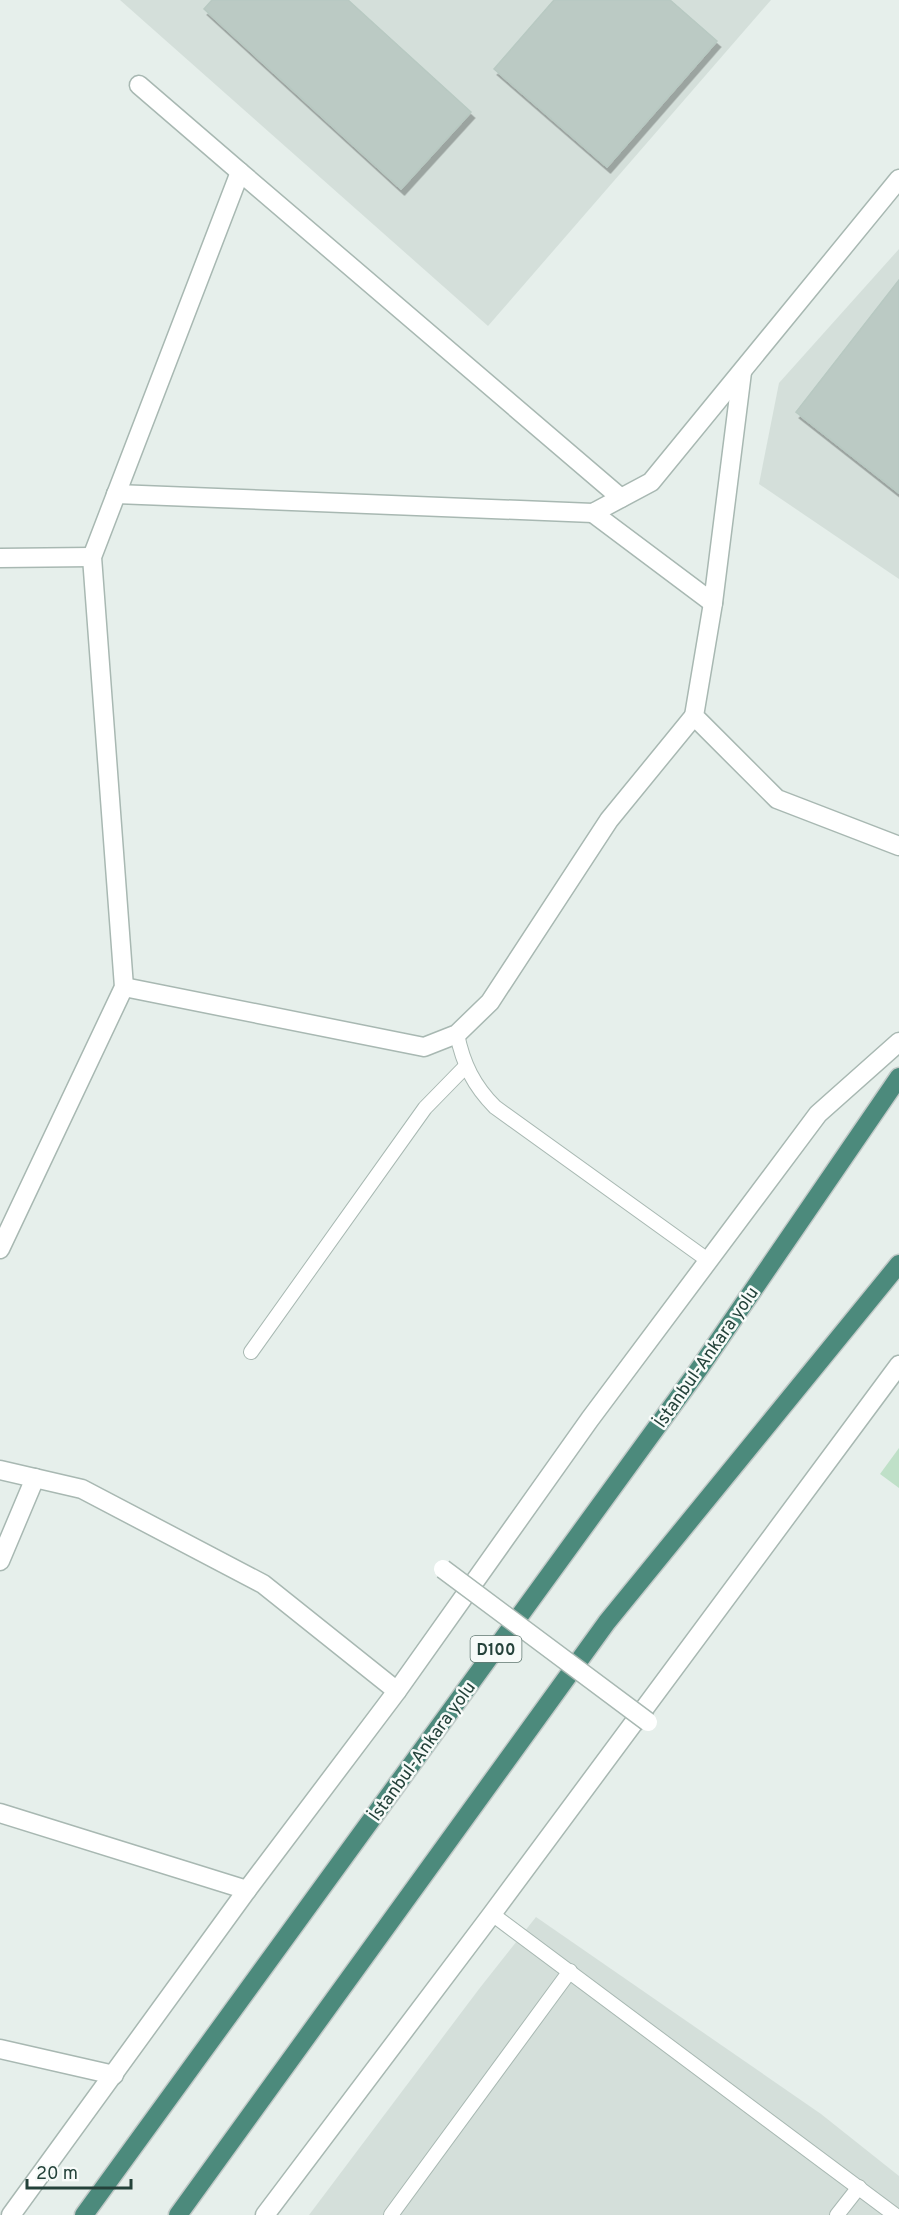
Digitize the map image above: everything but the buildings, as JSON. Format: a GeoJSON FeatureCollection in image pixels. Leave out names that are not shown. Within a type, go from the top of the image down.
{"type":"FeatureCollection","features":[{"type":"Feature","properties":{"kind":"highway","name":"İstanbul-Ankara yolu"},"geometry":{"type":"LineString","coordinates":[[84,2215],[699,1369],[899,1077]]}},
{"type":"Feature","properties":{"kind":"highway"},"geometry":{"type":"LineString","coordinates":[[178,2215],[607,1622],[899,1264]]}},
{"type":"Feature","properties":{"kind":"street"},"geometry":{"type":"LineString","coordinates":[[139,85],[621,498]]}},
{"type":"Feature","properties":{"kind":"street"},"geometry":{"type":"LineString","coordinates":[[0,1249],[124,987],[92,557],[240,171]]}},
{"type":"Feature","properties":{"kind":"street"},"geometry":{"type":"LineString","coordinates":[[116,494],[593,513],[651,482],[899,179]]}},
{"type":"Feature","properties":{"kind":"street"},"geometry":{"type":"LineString","coordinates":[[124,987],[424,1047],[457,1034],[490,1002],[609,820],[694,716],[713,603],[742,372]]}},
{"type":"Feature","properties":{"kind":"street"},"geometry":{"type":"LineString","coordinates":[[593,513],[713,603]]}},
{"type":"Feature","properties":{"kind":"street"},"geometry":{"type":"LineString","coordinates":[[0,558],[92,557]]}},
{"type":"Feature","properties":{"kind":"street"},"geometry":{"type":"LineString","coordinates":[[694,716],[777,799],[899,846]]}},
{"type":"Feature","properties":{"kind":"street"},"geometry":{"type":"LineString","coordinates":[[11,2215],[247,1890],[398,1691],[590,1419],[819,1114],[899,1042]]}},
{"type":"Feature","properties":{"kind":"street"},"geometry":{"type":"LineString","coordinates":[[265,2215],[492,1914],[899,1365]]}},
{"type":"Feature","properties":{"kind":"street"},"geometry":{"type":"LineString","coordinates":[[0,1470],[82,1489],[262,1584],[398,1691]]}},
{"type":"Feature","properties":{"kind":"street"},"geometry":{"type":"LineString","coordinates":[[0,1561],[35,1478]]}},
{"type":"Feature","properties":{"kind":"street"},"geometry":{"type":"LineString","coordinates":[[443,1569],[648,1722]]}},
{"type":"Feature","properties":{"kind":"street"},"geometry":{"type":"LineString","coordinates":[[0,1813],[247,1890]]}},
{"type":"Feature","properties":{"kind":"street"},"geometry":{"type":"LineString","coordinates":[[0,2049],[114,2075]]}},
{"type":"Feature","properties":{"kind":"lane"},"geometry":{"type":"LineString","coordinates":[[457,1034],[466,1066],[474,1082],[495,1107],[709,1261]]}},
{"type":"Feature","properties":{"kind":"lane"},"geometry":{"type":"LineString","coordinates":[[250,1352],[425,1108],[466,1066]]}},
{"type":"Feature","properties":{"kind":"lane"},"geometry":{"type":"LineString","coordinates":[[492,1914],[895,2215]]}},
{"type":"Feature","properties":{"kind":"lane"},"geometry":{"type":"LineString","coordinates":[[391,2215],[570,1971]]}},
{"type":"Feature","properties":{"kind":"lane"},"geometry":{"type":"LineString","coordinates":[[837,2215],[859,2187]]}},
{"type":"Feature","properties":{"kind":"shaded area"},"geometry":{"type":"Polygon","coordinates":[[[120,0],[771,0],[488,326],[120,0]]]}},
{"type":"Feature","properties":{"kind":"shaded area"},"geometry":{"type":"Polygon","coordinates":[[[899,249],[899,579],[759,484],[779,383],[899,249]]]}},
{"type":"Feature","properties":{"kind":"shaded area"},"geometry":{"type":"Polygon","coordinates":[[[536,1917],[821,2114],[899,2176],[899,2215],[309,2215],[536,1917]]]}},
{"type":"Feature","properties":{"kind":"green space"},"geometry":{"type":"Polygon","coordinates":[[[899,1448],[899,1488],[880,1474],[899,1448]]]}}]}
